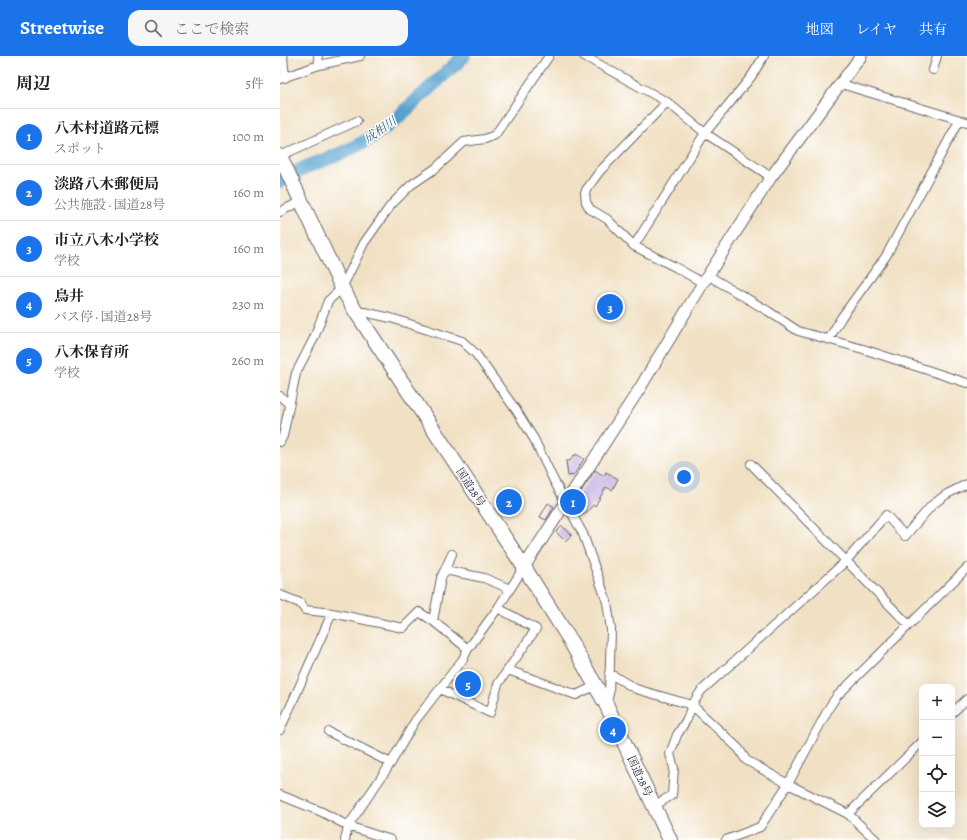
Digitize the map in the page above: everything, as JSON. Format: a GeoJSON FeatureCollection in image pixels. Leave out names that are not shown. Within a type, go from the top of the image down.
{"type":"FeatureCollection","features":[{"type":"Feature","properties":{"kind":"highway","name":"国道28号"},"geometry":{"type":"LineString","coordinates":[[281,158],[342,288],[356,312],[524,567],[568,637],[596,686],[606,704],[670,840]]}},
{"type":"Feature","properties":{"kind":"street"},"geometry":{"type":"LineString","coordinates":[[283,56],[282,79],[319,65],[360,56]]}},
{"type":"Feature","properties":{"kind":"street"},"geometry":{"type":"LineString","coordinates":[[318,56],[319,65]]}},
{"type":"Feature","properties":{"kind":"street"},"geometry":{"type":"LineString","coordinates":[[280,442],[296,373],[314,338],[328,301],[342,288],[364,243],[391,205],[411,185],[436,168],[464,142],[495,135],[550,56]]}},
{"type":"Feature","properties":{"kind":"street"},"geometry":{"type":"LineString","coordinates":[[584,56],[668,102],[706,133],[771,177]]}},
{"type":"Feature","properties":{"kind":"street"},"geometry":{"type":"LineString","coordinates":[[634,246],[706,133],[751,78],[764,56]]}},
{"type":"Feature","properties":{"kind":"street"},"geometry":{"type":"LineString","coordinates":[[345,840],[348,826],[391,763],[415,721],[463,659],[468,649],[498,608],[640,388],[771,177],[861,56]]}},
{"type":"Feature","properties":{"kind":"street"},"geometry":{"type":"LineString","coordinates":[[933,70],[937,56]]}},
{"type":"Feature","properties":{"kind":"street"},"geometry":{"type":"LineString","coordinates":[[829,339],[841,318],[886,256],[963,122],[840,84]]}},
{"type":"Feature","properties":{"kind":"street"},"geometry":{"type":"LineString","coordinates":[[668,102],[600,171],[585,192],[586,202],[590,209],[607,219],[634,246],[768,311],[798,331],[829,339],[967,383]]}},
{"type":"Feature","properties":{"kind":"street"},"geometry":{"type":"LineString","coordinates":[[281,158],[357,121]]}},
{"type":"Feature","properties":{"kind":"street"},"geometry":{"type":"LineString","coordinates":[[280,212],[299,198]]}},
{"type":"Feature","properties":{"kind":"street"},"geometry":{"type":"LineString","coordinates":[[356,312],[364,312],[391,318],[462,341],[476,354],[516,410],[534,439],[553,479],[583,534],[607,602],[611,630],[609,694],[606,704]]}},
{"type":"Feature","properties":{"kind":"street"},"geometry":{"type":"LineString","coordinates":[[280,396],[289,404]]}},
{"type":"Feature","properties":{"kind":"street"},"geometry":{"type":"LineString","coordinates":[[751,464],[909,624]]}},
{"type":"Feature","properties":{"kind":"street"},"geometry":{"type":"LineString","coordinates":[[654,806],[672,795],[674,768],[670,754],[677,735],[687,719],[692,704],[701,691],[846,561],[886,515],[905,536],[932,505],[947,494],[967,484]]}},
{"type":"Feature","properties":{"kind":"street"},"geometry":{"type":"LineString","coordinates":[[433,621],[441,578],[452,554]]}},
{"type":"Feature","properties":{"kind":"street"},"geometry":{"type":"LineString","coordinates":[[726,840],[760,827],[788,784],[830,706],[837,696],[967,568]]}},
{"type":"Feature","properties":{"kind":"street"},"geometry":{"type":"LineString","coordinates":[[445,570],[484,578],[510,588]]}},
{"type":"Feature","properties":{"kind":"street"},"geometry":{"type":"LineString","coordinates":[[280,595],[300,603],[305,610],[332,613],[403,628],[419,612],[433,621],[468,649]]}},
{"type":"Feature","properties":{"kind":"street"},"geometry":{"type":"LineString","coordinates":[[440,689],[490,713],[498,684],[536,629],[498,608]]}},
{"type":"Feature","properties":{"kind":"street"},"geometry":{"type":"LineString","coordinates":[[280,730],[332,613]]}},
{"type":"Feature","properties":{"kind":"street"},"geometry":{"type":"LineString","coordinates":[[508,670],[576,695],[596,686]]}},
{"type":"Feature","properties":{"kind":"street"},"geometry":{"type":"LineString","coordinates":[[609,673],[636,689],[692,704],[739,749],[746,760],[788,784],[848,814],[876,840]]}},
{"type":"Feature","properties":{"kind":"street"},"geometry":{"type":"LineString","coordinates":[[955,710],[967,699]]}},
{"type":"Feature","properties":{"kind":"street"},"geometry":{"type":"LineString","coordinates":[[329,732],[391,763]]}},
{"type":"Feature","properties":{"kind":"street"},"geometry":{"type":"LineString","coordinates":[[848,814],[919,745]]}},
{"type":"Feature","properties":{"kind":"street"},"geometry":{"type":"LineString","coordinates":[[280,795],[322,812],[348,826],[391,840]]}},
{"type":"Feature","properties":{"kind":"building"},"geometry":{"type":"Polygon","coordinates":[[[576,454],[584,459],[574,475],[568,476],[566,461],[570,461],[576,454]]]}},
{"type":"Feature","properties":{"kind":"building"},"geometry":{"type":"Polygon","coordinates":[[[595,470],[604,476],[606,472],[618,479],[612,490],[606,487],[595,506],[593,505],[585,514],[580,516],[574,503],[583,499],[578,496],[595,470]]]}},
{"type":"Feature","properties":{"kind":"building"},"geometry":{"type":"Polygon","coordinates":[[[548,503],[554,507],[546,520],[540,517],[548,503]]]}},
{"type":"Feature","properties":{"kind":"building"},"geometry":{"type":"Polygon","coordinates":[[[562,526],[572,535],[565,541],[556,532],[562,526]]]}},
{"type":"Feature","properties":{"kind":"waterway","name":"成相川"},"geometry":{"type":"LineString","coordinates":[[280,181],[306,167],[342,153],[366,141],[393,122],[464,56]]}},
{"type":"Feature","properties":{"kind":"place","name":"市立八木小学校"},"geometry":{"type":"Point","coordinates":[610,307]}},
{"type":"Feature","properties":{"kind":"place","name":"淡路八木郵便局"},"geometry":{"type":"Point","coordinates":[509,502]}},
{"type":"Feature","properties":{"kind":"place","name":"八木村道路元標"},"geometry":{"type":"Point","coordinates":[573,502]}},
{"type":"Feature","properties":{"kind":"place","name":"八木保育所"},"geometry":{"type":"Point","coordinates":[468,684]}},
{"type":"Feature","properties":{"kind":"place","name":"鳥井"},"geometry":{"type":"Point","coordinates":[613,730]}}]}
